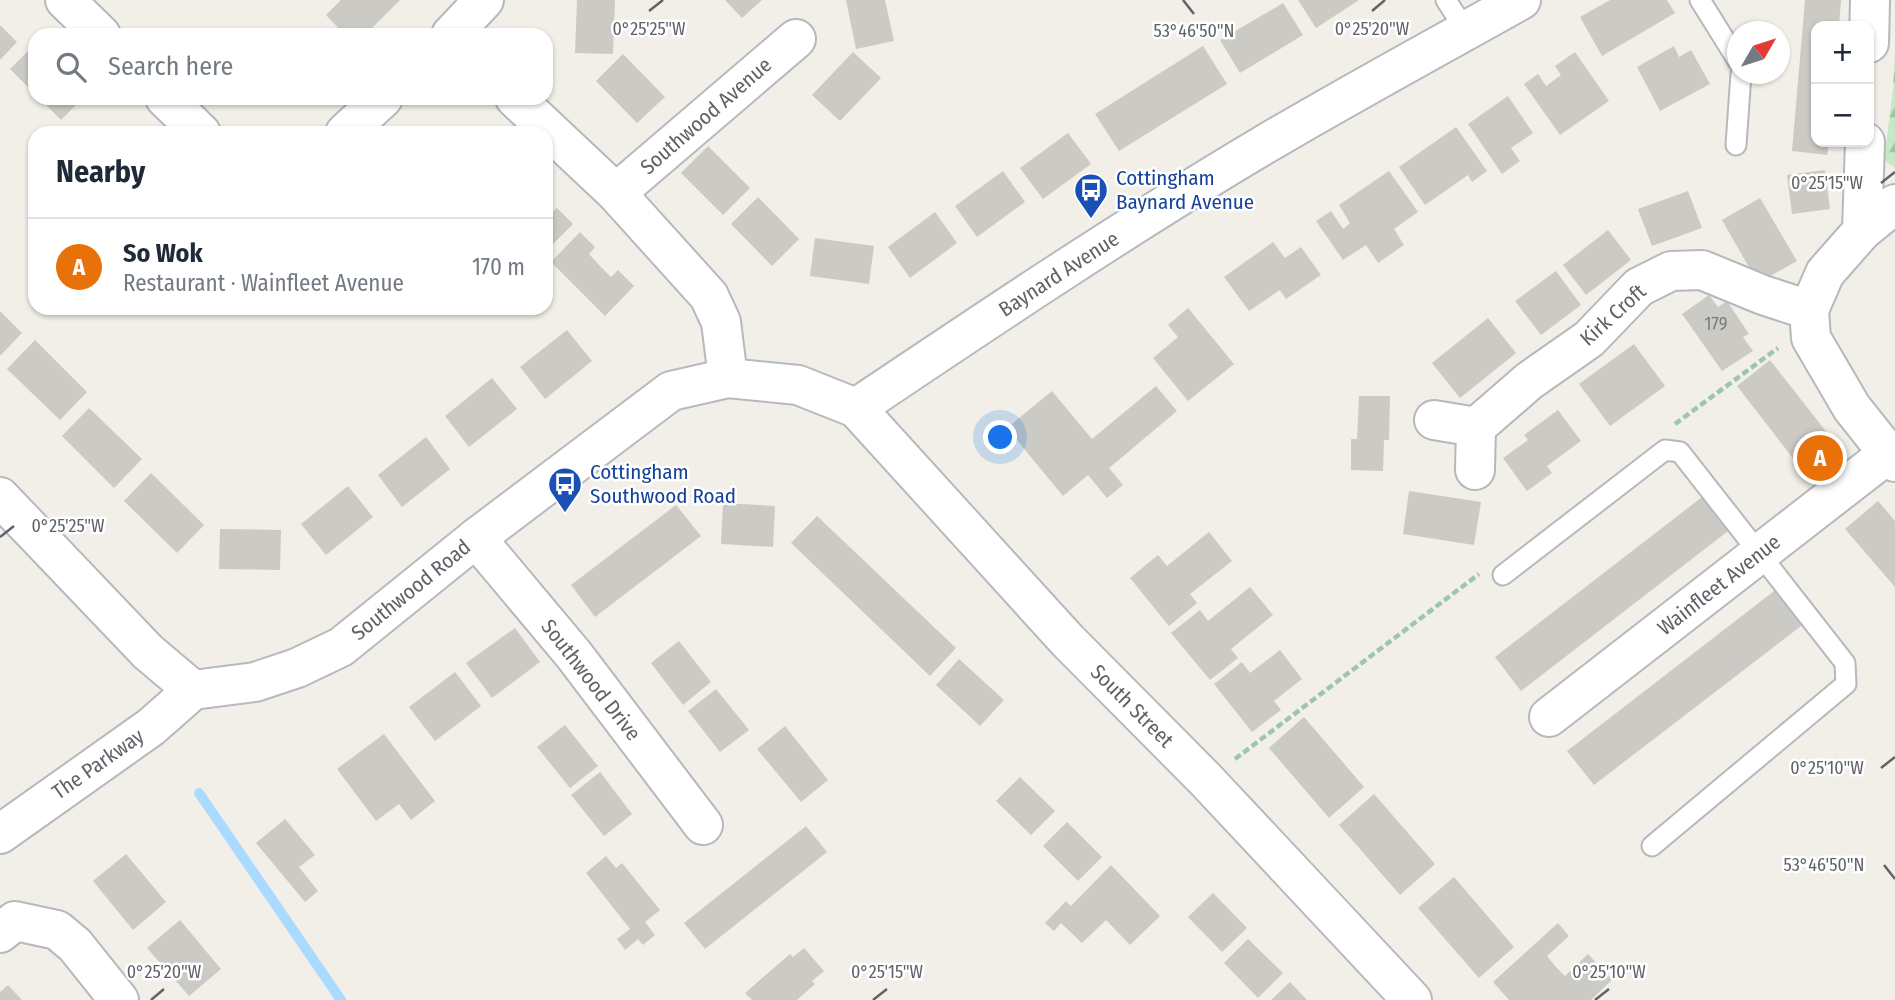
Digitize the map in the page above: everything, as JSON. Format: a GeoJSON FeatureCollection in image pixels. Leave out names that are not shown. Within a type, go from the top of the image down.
{"type":"FeatureCollection","features":[{"type":"Feature","properties":{"kind":"street"},"geometry":{"type":"LineString","coordinates":[[65,0],[94,28]]}},
{"type":"Feature","properties":{"kind":"street"},"geometry":{"type":"LineString","coordinates":[[458,28],[484,0]]}},
{"type":"Feature","properties":{"kind":"street","name":"Baynard Avenue"},"geometry":{"type":"LineString","coordinates":[[856,408],[1025,294],[1260,147],[1456,15],[1521,0]]}},
{"type":"Feature","properties":{"kind":"street"},"geometry":{"type":"LineString","coordinates":[[1870,0],[1870,21]]}},
{"type":"Feature","properties":{"kind":"street","name":"Southwood Avenue"},"geometry":{"type":"LineString","coordinates":[[616,193],[796,39]]}},
{"type":"Feature","properties":{"kind":"street"},"geometry":{"type":"LineString","coordinates":[[172,105],[194,126]]}},
{"type":"Feature","properties":{"kind":"street"},"geometry":{"type":"LineString","coordinates":[[353,126],[375,105]]}},
{"type":"Feature","properties":{"kind":"street"},"geometry":{"type":"LineString","coordinates":[[522,105],[545,126]]}},
{"type":"Feature","properties":{"kind":"street"},"geometry":{"type":"LineString","coordinates":[[553,134],[616,193],[709,296],[721,322],[728,378]]}},
{"type":"Feature","properties":{"kind":"street"},"geometry":{"type":"LineString","coordinates":[[1861,231],[1865,147]]}},
{"type":"Feature","properties":{"kind":"street"},"geometry":{"type":"LineString","coordinates":[[1892,458],[1852,408],[1811,338],[1809,310],[1825,273],[1861,231],[1895,204]]}},
{"type":"Feature","properties":{"kind":"street","name":"Kirk Croft"},"geometry":{"type":"LineString","coordinates":[[1476,427],[1529,381],[1589,339],[1639,287],[1671,271],[1702,270],[1809,310]]}},
{"type":"Feature","properties":{"kind":"street","name":"Southwood Road"},"geometry":{"type":"LineString","coordinates":[[193,690],[254,682],[297,668],[341,647],[476,538],[671,391],[728,378],[798,385],[856,408]]}},
{"type":"Feature","properties":{"kind":"street","name":"South Street"},"geometry":{"type":"LineString","coordinates":[[856,408],[1067,640],[1205,779],[1412,1000]]}},
{"type":"Feature","properties":{"kind":"street"},"geometry":{"type":"LineString","coordinates":[[1434,420],[1476,427],[1475,470]]}},
{"type":"Feature","properties":{"kind":"street","name":"Wainfleet Avenue"},"geometry":{"type":"LineString","coordinates":[[1549,717],[1760,554],[1892,458]]}},
{"type":"Feature","properties":{"kind":"street"},"geometry":{"type":"LineString","coordinates":[[0,497],[148,652],[193,690]]}},
{"type":"Feature","properties":{"kind":"street","name":"Southwood Drive"},"geometry":{"type":"LineString","coordinates":[[476,538],[573,655],[703,825]]}},
{"type":"Feature","properties":{"kind":"street","name":"The Parkway"},"geometry":{"type":"LineString","coordinates":[[0,834],[150,727],[193,690]]}},
{"type":"Feature","properties":{"kind":"street"},"geometry":{"type":"LineString","coordinates":[[0,933],[15,921],[57,930],[75,945],[119,1000]]}},
{"type":"Feature","properties":{"kind":"lane"},"geometry":{"type":"LineString","coordinates":[[1700,0],[1727,43]]}},
{"type":"Feature","properties":{"kind":"lane"},"geometry":{"type":"LineString","coordinates":[[1736,145],[1740,84]]}},
{"type":"Feature","properties":{"kind":"lane"},"geometry":{"type":"LineString","coordinates":[[1503,575],[1665,450],[1681,452],[1845,663],[1846,684],[1652,846]]}},
{"type":"Feature","properties":{"kind":"green space"},"geometry":{"type":"Polygon","coordinates":[[[1895,50],[1895,168],[1884,160],[1895,50]]]}},
{"type":"Feature","properties":{"kind":"building"},"geometry":{"type":"Polygon","coordinates":[[[341,0],[400,0],[372,28],[338,28],[326,15],[341,0]]]}},
{"type":"Feature","properties":{"kind":"building"},"geometry":{"type":"Polygon","coordinates":[[[577,0],[615,0],[613,54],[575,53],[577,0]]]}},
{"type":"Feature","properties":{"kind":"building"},"geometry":{"type":"Polygon","coordinates":[[[725,0],[762,0],[742,18],[725,0]]]}},
{"type":"Feature","properties":{"kind":"building"},"geometry":{"type":"Polygon","coordinates":[[[846,0],[885,0],[894,41],[856,49],[846,0]]]}},
{"type":"Feature","properties":{"kind":"building"},"geometry":{"type":"Polygon","coordinates":[[[1298,0],[1359,0],[1316,28],[1298,0]]]}},
{"type":"Feature","properties":{"kind":"building"},"geometry":{"type":"Polygon","coordinates":[[[1610,0],[1667,0],[1675,13],[1602,56],[1580,17],[1610,0]]]}},
{"type":"Feature","properties":{"kind":"building"},"geometry":{"type":"Polygon","coordinates":[[[1805,0],[1841,0],[1839,21],[1811,21],[1811,147],[1828,147],[1827,155],[1792,151],[1805,0]]]}},
{"type":"Feature","properties":{"kind":"building"},"geometry":{"type":"Polygon","coordinates":[[[1283,3],[1303,35],[1240,73],[1220,40],[1283,3]]]}},
{"type":"Feature","properties":{"kind":"building"},"geometry":{"type":"Polygon","coordinates":[[[0,25],[17,42],[0,60],[0,25]]]}},
{"type":"Feature","properties":{"kind":"building"},"geometry":{"type":"Polygon","coordinates":[[[1203,46],[1227,84],[1119,151],[1095,114],[1203,46]]]}},
{"type":"Feature","properties":{"kind":"building"},"geometry":{"type":"Polygon","coordinates":[[[1674,46],[1679,57],[1691,50],[1710,84],[1660,111],[1637,67],[1674,46]]]}},
{"type":"Feature","properties":{"kind":"building"},"geometry":{"type":"Polygon","coordinates":[[[28,51],[28,87],[10,69],[28,51]]]}},
{"type":"Feature","properties":{"kind":"building"},"geometry":{"type":"Polygon","coordinates":[[[853,52],[881,78],[840,121],[812,95],[853,52]]]}},
{"type":"Feature","properties":{"kind":"building"},"geometry":{"type":"Polygon","coordinates":[[[1575,52],[1609,101],[1560,135],[1524,84],[1538,74],[1546,86],[1561,75],[1555,66],[1575,52]]]}},
{"type":"Feature","properties":{"kind":"building"},"geometry":{"type":"Polygon","coordinates":[[[623,54],[665,97],[637,123],[596,81],[623,54]]]}},
{"type":"Feature","properties":{"kind":"building"},"geometry":{"type":"Polygon","coordinates":[[[1508,96],[1533,133],[1511,148],[1520,161],[1502,174],[1468,124],[1508,96]]]}},
{"type":"Feature","properties":{"kind":"building"},"geometry":{"type":"Polygon","coordinates":[[[46,105],[76,105],[61,120],[46,105]]]}},
{"type":"Feature","properties":{"kind":"building"},"geometry":{"type":"Polygon","coordinates":[[[1456,127],[1487,171],[1472,182],[1468,175],[1425,205],[1399,167],[1456,127]]]}},
{"type":"Feature","properties":{"kind":"building"},"geometry":{"type":"Polygon","coordinates":[[[1068,133],[1091,164],[1043,199],[1020,168],[1068,133]]]}},
{"type":"Feature","properties":{"kind":"building"},"geometry":{"type":"Polygon","coordinates":[[[708,146],[750,188],[723,215],[681,173],[708,146]]]}},
{"type":"Feature","properties":{"kind":"building"},"geometry":{"type":"Polygon","coordinates":[[[1825,170],[1830,209],[1792,214],[1787,175],[1825,170]]]}},
{"type":"Feature","properties":{"kind":"building"},"geometry":{"type":"Polygon","coordinates":[[[1003,171],[1025,202],[977,237],[955,206],[1003,171]]]}},
{"type":"Feature","properties":{"kind":"building"},"geometry":{"type":"Polygon","coordinates":[[[1389,171],[1418,212],[1394,229],[1404,245],[1378,263],[1366,245],[1343,260],[1316,221],[1331,211],[1343,229],[1350,223],[1339,205],[1389,171]]]}},
{"type":"Feature","properties":{"kind":"building"},"geometry":{"type":"Polygon","coordinates":[[[1688,191],[1702,228],[1652,246],[1638,209],[1688,191]]]}},
{"type":"Feature","properties":{"kind":"building"},"geometry":{"type":"Polygon","coordinates":[[[758,197],[799,239],[772,266],[731,224],[758,197]]]}},
{"type":"Feature","properties":{"kind":"building"},"geometry":{"type":"Polygon","coordinates":[[[1760,198],[1797,261],[1758,283],[1722,220],[1760,198]]]}},
{"type":"Feature","properties":{"kind":"building"},"geometry":{"type":"Polygon","coordinates":[[[557,208],[573,224],[553,244],[553,211],[557,208]]]}},
{"type":"Feature","properties":{"kind":"building"},"geometry":{"type":"Polygon","coordinates":[[[935,212],[957,243],[910,278],[888,247],[935,212]]]}},
{"type":"Feature","properties":{"kind":"building"},"geometry":{"type":"Polygon","coordinates":[[[1608,230],[1631,260],[1586,295],[1563,265],[1608,230]]]}},
{"type":"Feature","properties":{"kind":"building"},"geometry":{"type":"Polygon","coordinates":[[[580,232],[595,247],[589,254],[611,277],[618,270],[634,286],[605,316],[553,264],[553,260],[580,232]]]}},
{"type":"Feature","properties":{"kind":"building"},"geometry":{"type":"Polygon","coordinates":[[[815,238],[874,246],[869,284],[810,276],[815,238]]]}},
{"type":"Feature","properties":{"kind":"building"},"geometry":{"type":"Polygon","coordinates":[[[1273,242],[1285,258],[1301,247],[1321,275],[1286,299],[1280,290],[1249,311],[1224,277],[1273,242]]]}},
{"type":"Feature","properties":{"kind":"building"},"geometry":{"type":"Polygon","coordinates":[[[1556,271],[1581,305],[1541,335],[1515,301],[1556,271]]]}},
{"type":"Feature","properties":{"kind":"building"},"geometry":{"type":"Polygon","coordinates":[[[1709,295],[1718,307],[1727,301],[1749,334],[1743,337],[1753,351],[1722,371],[1682,314],[1709,295]]]}},
{"type":"Feature","properties":{"kind":"building"},"geometry":{"type":"Polygon","coordinates":[[[1188,308],[1234,364],[1188,401],[1153,358],[1178,337],[1168,325],[1188,308]]]}},
{"type":"Feature","properties":{"kind":"building"},"geometry":{"type":"Polygon","coordinates":[[[0,311],[22,333],[0,356],[0,311]]]}},
{"type":"Feature","properties":{"kind":"building"},"geometry":{"type":"Polygon","coordinates":[[[1488,318],[1516,353],[1460,398],[1432,363],[1488,318]]]}},
{"type":"Feature","properties":{"kind":"building"},"geometry":{"type":"Polygon","coordinates":[[[567,330],[592,361],[545,399],[520,367],[567,330]]]}},
{"type":"Feature","properties":{"kind":"building"},"geometry":{"type":"Polygon","coordinates":[[[35,340],[87,392],[60,420],[7,369],[35,340]]]}},
{"type":"Feature","properties":{"kind":"building"},"geometry":{"type":"Polygon","coordinates":[[[1634,344],[1665,386],[1610,426],[1579,384],[1634,344]]]}},
{"type":"Feature","properties":{"kind":"building"},"geometry":{"type":"Polygon","coordinates":[[[1770,360],[1843,453],[1809,479],[1737,386],[1770,360]]]}},
{"type":"Feature","properties":{"kind":"building"},"geometry":{"type":"Polygon","coordinates":[[[492,378],[517,409],[469,447],[445,416],[492,378]]]}},
{"type":"Feature","properties":{"kind":"building"},"geometry":{"type":"Polygon","coordinates":[[[1156,386],[1177,411],[1109,468],[1123,485],[1107,498],[1088,475],[1063,496],[1007,428],[1052,391],[1092,439],[1156,386]]]}},
{"type":"Feature","properties":{"kind":"building"},"geometry":{"type":"Polygon","coordinates":[[[1359,396],[1390,396],[1389,440],[1384,440],[1383,471],[1351,470],[1351,439],[1357,439],[1359,396]]]}},
{"type":"Feature","properties":{"kind":"building"},"geometry":{"type":"Polygon","coordinates":[[[89,408],[142,459],[114,488],[62,436],[89,408]]]}},
{"type":"Feature","properties":{"kind":"building"},"geometry":{"type":"Polygon","coordinates":[[[1558,410],[1581,441],[1547,466],[1552,473],[1527,491],[1503,458],[1528,440],[1524,435],[1558,410]]]}},
{"type":"Feature","properties":{"kind":"building"},"geometry":{"type":"Polygon","coordinates":[[[426,437],[450,469],[402,507],[378,475],[426,437]]]}},
{"type":"Feature","properties":{"kind":"building"},"geometry":{"type":"Polygon","coordinates":[[[151,473],[204,525],[177,553],[124,501],[151,473]]]}},
{"type":"Feature","properties":{"kind":"building"},"geometry":{"type":"Polygon","coordinates":[[[348,486],[373,517],[326,555],[301,524],[348,486]]]}},
{"type":"Feature","properties":{"kind":"building"},"geometry":{"type":"Polygon","coordinates":[[[1409,491],[1481,502],[1474,545],[1403,534],[1409,491]]]}},
{"type":"Feature","properties":{"kind":"building"},"geometry":{"type":"Polygon","coordinates":[[[1706,494],[1732,528],[1521,691],[1495,657],[1706,494]]]}},
{"type":"Feature","properties":{"kind":"building"},"geometry":{"type":"Polygon","coordinates":[[[1878,501],[1895,521],[1895,587],[1845,529],[1878,501]]]}},
{"type":"Feature","properties":{"kind":"building"},"geometry":{"type":"Polygon","coordinates":[[[723,503],[775,506],[773,547],[721,544],[723,503]]]}},
{"type":"Feature","properties":{"kind":"building"},"geometry":{"type":"Polygon","coordinates":[[[676,505],[701,536],[595,617],[571,585],[676,505]]]}},
{"type":"Feature","properties":{"kind":"building"},"geometry":{"type":"Polygon","coordinates":[[[817,516],[956,648],[930,676],[791,543],[817,516]]]}},
{"type":"Feature","properties":{"kind":"building"},"geometry":{"type":"Polygon","coordinates":[[[220,529],[281,530],[280,570],[219,569],[220,529]]]}},
{"type":"Feature","properties":{"kind":"building"},"geometry":{"type":"Polygon","coordinates":[[[1209,532],[1232,561],[1190,594],[1197,603],[1169,626],[1130,578],[1158,555],[1167,566],[1209,532]]]}},
{"type":"Feature","properties":{"kind":"building"},"geometry":{"type":"Polygon","coordinates":[[[1250,587],[1273,615],[1231,649],[1238,658],[1210,680],[1171,633],[1200,610],[1208,621],[1250,587]]]}},
{"type":"Feature","properties":{"kind":"building"},"geometry":{"type":"Polygon","coordinates":[[[1778,588],[1805,623],[1594,785],[1567,751],[1778,588]]]}},
{"type":"Feature","properties":{"kind":"building"},"geometry":{"type":"Polygon","coordinates":[[[515,628],[540,662],[492,698],[466,663],[515,628]]]}},
{"type":"Feature","properties":{"kind":"building"},"geometry":{"type":"Polygon","coordinates":[[[679,641],[711,682],[683,705],[651,663],[679,641]]]}},
{"type":"Feature","properties":{"kind":"building"},"geometry":{"type":"Polygon","coordinates":[[[1280,650],[1302,679],[1274,701],[1281,710],[1252,732],[1214,684],[1242,662],[1250,673],[1280,650]]]}},
{"type":"Feature","properties":{"kind":"building"},"geometry":{"type":"Polygon","coordinates":[[[959,659],[1004,700],[980,726],[936,685],[959,659]]]}},
{"type":"Feature","properties":{"kind":"building"},"geometry":{"type":"Polygon","coordinates":[[[455,672],[481,706],[435,741],[409,707],[455,672]]]}},
{"type":"Feature","properties":{"kind":"building"},"geometry":{"type":"Polygon","coordinates":[[[716,689],[749,730],[720,752],[688,711],[716,689]]]}},
{"type":"Feature","properties":{"kind":"building"},"geometry":{"type":"Polygon","coordinates":[[[1304,717],[1364,787],[1329,818],[1269,748],[1304,717]]]}},
{"type":"Feature","properties":{"kind":"building"},"geometry":{"type":"Polygon","coordinates":[[[565,725],[598,766],[570,788],[537,747],[565,725]]]}},
{"type":"Feature","properties":{"kind":"building"},"geometry":{"type":"Polygon","coordinates":[[[785,726],[828,780],[801,802],[757,749],[785,726]]]}},
{"type":"Feature","properties":{"kind":"building"},"geometry":{"type":"Polygon","coordinates":[[[384,734],[435,801],[411,820],[399,804],[376,821],[337,769],[384,734]]]}},
{"type":"Feature","properties":{"kind":"building"},"geometry":{"type":"Polygon","coordinates":[[[600,772],[632,814],[604,836],[571,795],[600,772]]]}},
{"type":"Feature","properties":{"kind":"building"},"geometry":{"type":"Polygon","coordinates":[[[1020,777],[1055,811],[1031,835],[996,801],[1020,777]]]}},
{"type":"Feature","properties":{"kind":"building"},"geometry":{"type":"Polygon","coordinates":[[[1374,794],[1435,864],[1400,895],[1339,825],[1374,794]]]}},
{"type":"Feature","properties":{"kind":"building"},"geometry":{"type":"Polygon","coordinates":[[[285,819],[315,855],[299,867],[318,891],[305,902],[256,843],[285,819]]]}},
{"type":"Feature","properties":{"kind":"building"},"geometry":{"type":"Polygon","coordinates":[[[1067,822],[1102,857],[1078,881],[1043,846],[1067,822]]]}},
{"type":"Feature","properties":{"kind":"building"},"geometry":{"type":"Polygon","coordinates":[[[806,826],[827,852],[705,949],[684,923],[806,826]]]}},
{"type":"Feature","properties":{"kind":"building"},"geometry":{"type":"Polygon","coordinates":[[[126,854],[166,902],[133,930],[93,881],[126,854]]]}},
{"type":"Feature","properties":{"kind":"building"},"geometry":{"type":"Polygon","coordinates":[[[606,856],[616,868],[622,863],[660,910],[645,922],[655,935],[643,945],[638,939],[625,950],[617,939],[630,929],[586,873],[606,856]]]}},
{"type":"Feature","properties":{"kind":"building"},"geometry":{"type":"Polygon","coordinates":[[[1111,865],[1160,916],[1130,945],[1106,920],[1082,943],[1061,923],[1054,931],[1045,923],[1066,901],[1071,906],[1111,865]]]}},
{"type":"Feature","properties":{"kind":"building"},"geometry":{"type":"Polygon","coordinates":[[[1454,877],[1514,947],[1479,978],[1418,908],[1454,877]]]}},
{"type":"Feature","properties":{"kind":"building"},"geometry":{"type":"Polygon","coordinates":[[[1213,893],[1247,928],[1222,952],[1188,917],[1213,893]]]}},
{"type":"Feature","properties":{"kind":"building"},"geometry":{"type":"Polygon","coordinates":[[[180,920],[221,969],[189,996],[147,948],[180,920]]]}},
{"type":"Feature","properties":{"kind":"building"},"geometry":{"type":"Polygon","coordinates":[[[1558,923],[1569,936],[1547,956],[1555,966],[1565,976],[1588,954],[1612,980],[1591,1000],[1509,1000],[1493,982],[1558,923]]]}},
{"type":"Feature","properties":{"kind":"building"},"geometry":{"type":"Polygon","coordinates":[[[1248,939],[1283,973],[1258,998],[1224,963],[1248,939]]]}},
{"type":"Feature","properties":{"kind":"building"},"geometry":{"type":"Polygon","coordinates":[[[804,948],[824,971],[812,981],[815,984],[797,1000],[752,1000],[745,993],[790,954],[793,957],[804,948]]]}},
{"type":"Feature","properties":{"kind":"building"},"geometry":{"type":"Polygon","coordinates":[[[1290,982],[1307,1000],[1271,1000],[1290,982]]]}},
{"type":"Feature","properties":{"kind":"building"},"geometry":{"type":"Polygon","coordinates":[[[8,985],[22,1000],[0,1000],[0,992],[8,985]]]}},
{"type":"Feature","properties":{"kind":"waterway"},"geometry":{"type":"LineString","coordinates":[[199,793],[341,1000]]}},
{"type":"Feature","properties":{"kind":"place","name":"Cottingham Baynard Avenue"},"geometry":{"type":"Point","coordinates":[1091,220]}},
{"type":"Feature","properties":{"kind":"place","name":"So Wok"},"geometry":{"type":"Point","coordinates":[1820,458]}},
{"type":"Feature","properties":{"kind":"place","name":"Cottingham Southwood Road"},"geometry":{"type":"Point","coordinates":[565,514]}}]}
